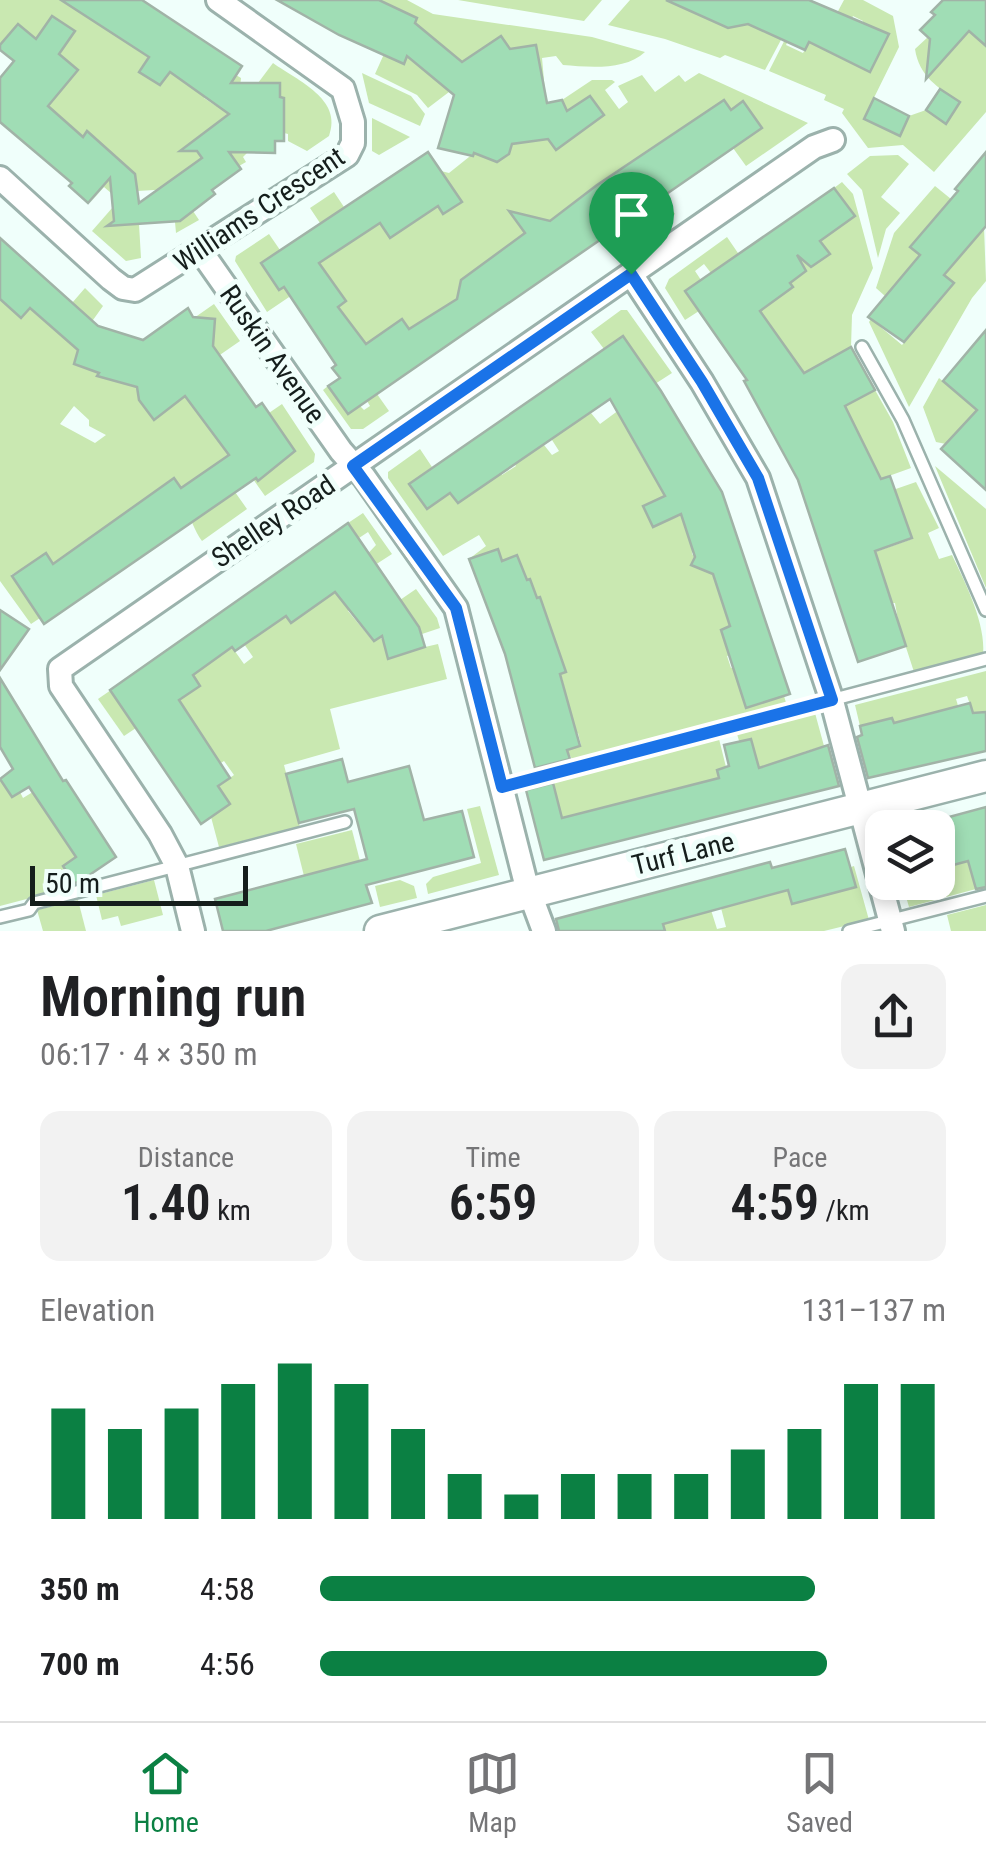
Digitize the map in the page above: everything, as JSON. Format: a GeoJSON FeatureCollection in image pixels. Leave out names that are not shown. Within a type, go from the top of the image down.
{"type":"FeatureCollection","features":[{"type":"Feature","properties":{"kind":"street","name":"Williams Crescent"},"geometry":{"type":"LineString","coordinates":[[0,178],[110,279],[129,290],[146,284],[347,155],[353,143],[349,101],[336,81],[218,0]]}},
{"type":"Feature","properties":{"kind":"street","name":"Shelley Road"},"geometry":{"type":"LineString","coordinates":[[193,931],[177,866],[160,834],[61,686],[60,669],[814,147],[833,140]]}},
{"type":"Feature","properties":{"kind":"street","name":"Ruskin Avenue"},"geometry":{"type":"LineString","coordinates":[[200,250],[456,608],[530,892],[544,931]]}},
{"type":"Feature","properties":{"kind":"street"},"geometry":{"type":"LineString","coordinates":[[631,274],[702,382],[758,478],[832,700],[892,925]]}},
{"type":"Feature","properties":{"kind":"street","name":"Turf Lane"},"geometry":{"type":"LineString","coordinates":[[380,931],[986,776]]}},
{"type":"Feature","properties":{"kind":"lane"},"geometry":{"type":"LineString","coordinates":[[862,346],[903,420],[986,610]]}},
{"type":"Feature","properties":{"kind":"lane"},"geometry":{"type":"LineString","coordinates":[[502,787],[986,659]]}},
{"type":"Feature","properties":{"kind":"lane"},"geometry":{"type":"LineString","coordinates":[[0,917],[29,910],[34,903],[345,822]]}},
{"type":"Feature","properties":{"kind":"lane"},"geometry":{"type":"LineString","coordinates":[[849,931],[892,925],[986,896]]}},
{"type":"Feature","properties":{"kind":"green space"},"geometry":{"type":"Polygon","coordinates":[[[0,0],[86,0],[153,49],[143,65],[149,69],[145,75],[160,85],[175,64],[212,85],[204,98],[216,106],[236,75],[241,78],[239,97],[248,97],[247,153],[243,157],[246,162],[239,166],[223,144],[214,150],[202,134],[191,143],[202,158],[174,178],[196,209],[193,211],[199,220],[176,233],[172,189],[137,191],[135,178],[123,192],[111,193],[104,187],[89,204],[123,163],[98,141],[66,178],[58,171],[85,139],[1,77],[11,68],[23,42],[9,57],[0,45],[0,0]]]}},
{"type":"Feature","properties":{"kind":"green space"},"geometry":{"type":"Polygon","coordinates":[[[377,0],[407,0],[433,14],[592,37],[645,52],[627,62],[606,66],[563,65],[556,56],[542,58],[546,103],[572,123],[562,100],[592,80],[615,82],[605,90],[619,109],[628,102],[618,86],[642,75],[655,92],[679,75],[685,82],[699,73],[808,123],[746,166],[733,148],[762,128],[743,102],[731,110],[701,163],[676,131],[664,140],[670,149],[661,195],[675,214],[651,231],[639,214],[658,199],[609,235],[590,207],[535,246],[523,235],[512,242],[520,254],[426,320],[444,346],[436,353],[416,325],[409,329],[401,319],[390,327],[396,337],[357,365],[353,329],[338,307],[346,301],[338,290],[298,291],[267,312],[235,261],[236,256],[269,234],[280,250],[261,263],[280,290],[357,238],[339,211],[320,223],[310,208],[334,192],[344,207],[349,205],[379,223],[390,238],[427,191],[443,214],[461,202],[441,171],[449,173],[474,153],[499,160],[509,154],[512,142],[449,92],[428,108],[417,95],[375,74],[384,54],[404,63],[417,35],[411,32],[417,18],[377,0]]]}},
{"type":"Feature","properties":{"kind":"green space"},"geometry":{"type":"Polygon","coordinates":[[[458,0],[602,0],[584,21],[458,0]]]}},
{"type":"Feature","properties":{"kind":"green space"},"geometry":{"type":"Polygon","coordinates":[[[630,0],[694,0],[694,13],[728,28],[737,19],[782,38],[765,70],[725,55],[720,58],[608,25],[630,0]]]}},
{"type":"Feature","properties":{"kind":"green space"},"geometry":{"type":"Polygon","coordinates":[[[844,0],[863,0],[893,16],[899,47],[864,118],[899,136],[909,116],[926,110],[946,124],[960,102],[925,74],[915,49],[928,37],[937,45],[932,65],[941,63],[969,31],[986,38],[986,112],[934,172],[903,145],[868,148],[842,113],[844,109],[824,100],[826,95],[769,71],[803,4],[786,45],[803,53],[809,42],[871,72],[889,34],[878,29],[875,32],[853,16],[851,20],[837,13],[844,0]]]}},
{"type":"Feature","properties":{"kind":"green space"},"geometry":{"type":"Polygon","coordinates":[[[273,63],[316,92],[330,112],[329,136],[307,151],[288,141],[288,134],[284,133],[280,84],[258,83],[273,63]]]}},
{"type":"Feature","properties":{"kind":"green space"},"geometry":{"type":"Polygon","coordinates":[[[362,73],[411,96],[425,114],[420,126],[369,103],[362,73]]]}},
{"type":"Feature","properties":{"kind":"green space"},"geometry":{"type":"Polygon","coordinates":[[[372,118],[410,137],[379,155],[372,151],[372,118]]]}},
{"type":"Feature","properties":{"kind":"green space"},"geometry":{"type":"Polygon","coordinates":[[[898,155],[909,164],[881,197],[900,213],[886,229],[878,258],[862,190],[847,174],[870,156],[898,155]]]}},
{"type":"Feature","properties":{"kind":"green space"},"geometry":{"type":"Polygon","coordinates":[[[842,182],[853,194],[873,268],[852,315],[851,347],[826,361],[844,394],[875,390],[893,422],[911,468],[886,477],[890,491],[916,482],[939,528],[928,533],[939,559],[952,555],[974,603],[983,642],[983,654],[914,672],[901,632],[887,635],[898,620],[895,603],[891,603],[861,557],[912,539],[907,525],[704,264],[695,271],[701,280],[699,311],[685,320],[665,288],[669,279],[727,237],[751,272],[786,279],[782,269],[805,251],[829,253],[820,241],[854,216],[834,188],[842,182]]]}},
{"type":"Feature","properties":{"kind":"green space"},"geometry":{"type":"Polygon","coordinates":[[[935,186],[951,199],[911,246],[920,255],[885,296],[876,288],[894,233],[935,186]]]}},
{"type":"Feature","properties":{"kind":"green space"},"geometry":{"type":"Polygon","coordinates":[[[113,207],[114,226],[139,224],[141,258],[126,261],[92,231],[113,207]]]}},
{"type":"Feature","properties":{"kind":"green space"},"geometry":{"type":"Polygon","coordinates":[[[984,227],[986,281],[972,298],[909,407],[869,322],[871,319],[902,345],[953,284],[944,275],[984,227]]]}},
{"type":"Feature","properties":{"kind":"green space"},"geometry":{"type":"Polygon","coordinates":[[[0,281],[22,317],[31,308],[72,303],[85,288],[103,306],[83,334],[74,364],[84,368],[87,359],[136,378],[140,403],[152,400],[214,329],[211,319],[198,323],[194,318],[214,304],[240,341],[201,368],[154,419],[184,394],[192,405],[203,398],[250,426],[282,404],[315,454],[314,462],[265,496],[253,479],[235,492],[247,509],[202,541],[173,478],[163,485],[170,495],[138,503],[125,513],[131,522],[59,573],[46,554],[27,580],[20,570],[11,575],[40,618],[31,624],[0,581],[0,281]],[[74,406],[60,424],[95,443],[106,435],[89,426],[89,420],[74,406]],[[294,451],[253,479],[259,481],[294,451]]]}},
{"type":"Feature","properties":{"kind":"green space"},"geometry":{"type":"Polygon","coordinates":[[[621,310],[627,310],[672,373],[655,384],[634,443],[643,459],[660,459],[648,467],[666,496],[643,507],[653,527],[691,511],[693,562],[700,569],[710,565],[732,626],[721,630],[725,643],[740,652],[727,656],[731,668],[744,664],[747,673],[736,677],[742,696],[784,696],[787,706],[573,761],[567,750],[581,745],[578,733],[565,736],[574,724],[571,715],[558,718],[567,698],[562,678],[548,677],[565,672],[562,658],[544,662],[517,583],[522,567],[517,555],[502,561],[497,549],[469,559],[486,546],[479,535],[443,556],[388,478],[388,472],[420,449],[432,467],[409,484],[427,509],[450,493],[458,503],[478,474],[486,484],[495,478],[494,463],[502,475],[516,466],[491,430],[499,424],[523,459],[544,445],[552,455],[559,451],[545,429],[571,411],[579,421],[591,413],[600,424],[619,410],[649,373],[623,336],[604,349],[591,332],[621,310]]]}},
{"type":"Feature","properties":{"kind":"green space"},"geometry":{"type":"Polygon","coordinates":[[[939,378],[977,409],[986,430],[971,417],[946,444],[936,442],[923,407],[939,378]]]}},
{"type":"Feature","properties":{"kind":"green space"},"geometry":{"type":"Polygon","coordinates":[[[328,386],[348,413],[360,406],[364,410],[370,406],[367,401],[377,394],[389,411],[363,429],[351,429],[323,390],[328,386]]]}},
{"type":"Feature","properties":{"kind":"green space"},"geometry":{"type":"Polygon","coordinates":[[[935,466],[986,509],[986,588],[935,466]]]}},
{"type":"Feature","properties":{"kind":"green space"},"geometry":{"type":"Polygon","coordinates":[[[363,513],[392,554],[375,565],[387,582],[348,611],[373,641],[380,637],[388,647],[400,600],[416,589],[437,618],[440,628],[422,634],[425,647],[438,644],[447,679],[330,709],[340,749],[284,765],[300,827],[219,847],[211,817],[230,804],[218,786],[234,775],[224,761],[205,773],[203,737],[169,690],[183,680],[191,692],[200,686],[192,675],[232,647],[244,664],[253,657],[242,641],[264,584],[291,623],[324,600],[376,545],[368,532],[359,538],[348,523],[363,513]]]}},
{"type":"Feature","properties":{"kind":"green space"},"geometry":{"type":"Polygon","coordinates":[[[986,671],[986,712],[973,713],[967,696],[956,699],[962,719],[950,708],[928,714],[931,727],[904,735],[860,726],[855,705],[986,671]]]}},
{"type":"Feature","properties":{"kind":"green space"},"geometry":{"type":"Polygon","coordinates":[[[111,690],[136,728],[124,736],[98,699],[111,690]]]}},
{"type":"Feature","properties":{"kind":"green space"},"geometry":{"type":"Polygon","coordinates":[[[815,713],[824,746],[804,752],[804,756],[759,768],[742,751],[737,734],[815,713]]]}},
{"type":"Feature","properties":{"kind":"green space"},"geometry":{"type":"Polygon","coordinates":[[[719,739],[726,767],[719,778],[562,818],[552,781],[719,739]]]}},
{"type":"Feature","properties":{"kind":"green space"},"geometry":{"type":"Polygon","coordinates":[[[59,776],[37,799],[76,857],[63,866],[76,886],[0,906],[0,779],[11,797],[20,792],[23,798],[59,776]]]}},
{"type":"Feature","properties":{"kind":"green space"},"geometry":{"type":"Polygon","coordinates":[[[480,806],[499,875],[428,894],[426,884],[433,877],[481,863],[467,809],[480,806]]]}},
{"type":"Feature","properties":{"kind":"green space"},"geometry":{"type":"Polygon","coordinates":[[[352,830],[360,861],[304,876],[296,844],[352,830]]]}},
{"type":"Feature","properties":{"kind":"green space"},"geometry":{"type":"Polygon","coordinates":[[[965,853],[969,867],[978,865],[986,856],[986,890],[955,895],[955,856],[965,853]]]}},
{"type":"Feature","properties":{"kind":"green space"},"geometry":{"type":"Polygon","coordinates":[[[854,866],[869,920],[824,931],[665,931],[663,924],[711,910],[717,929],[726,927],[721,908],[788,890],[792,904],[855,887],[851,867],[854,866]]]}},
{"type":"Feature","properties":{"kind":"green space"},"geometry":{"type":"Polygon","coordinates":[[[154,880],[163,915],[121,926],[118,916],[102,920],[96,895],[154,880]]]}},
{"type":"Feature","properties":{"kind":"green space"},"geometry":{"type":"Polygon","coordinates":[[[400,880],[414,886],[417,898],[380,907],[375,886],[400,880]]]}},
{"type":"Feature","properties":{"kind":"green space"},"geometry":{"type":"Polygon","coordinates":[[[78,900],[86,931],[43,931],[37,910],[78,900]]]}},
{"type":"Feature","properties":{"kind":"green space"},"geometry":{"type":"Polygon","coordinates":[[[907,900],[935,900],[909,907],[907,900]]]}},
{"type":"Feature","properties":{"kind":"green space"},"geometry":{"type":"Polygon","coordinates":[[[986,905],[986,931],[951,931],[947,915],[986,905]]]}},
{"type":"Feature","properties":{"kind":"building"},"geometry":{"type":"Polygon","coordinates":[[[61,0],[142,0],[242,66],[231,83],[280,83],[284,141],[275,141],[275,153],[229,152],[241,169],[180,221],[107,226],[114,221],[110,178],[88,203],[69,186],[72,183],[0,122],[0,78],[14,61],[0,50],[0,45],[18,24],[36,39],[52,16],[75,31],[59,54],[78,70],[48,106],[83,137],[87,131],[135,174],[139,203],[202,158],[197,151],[180,151],[229,114],[170,72],[160,85],[139,72],[149,57],[61,0]]]}},
{"type":"Feature","properties":{"kind":"building"},"geometry":{"type":"Polygon","coordinates":[[[277,0],[379,0],[417,18],[415,23],[462,62],[501,36],[510,49],[536,45],[547,103],[562,100],[567,111],[590,96],[604,115],[556,150],[548,139],[512,144],[509,154],[497,162],[474,153],[473,156],[438,148],[454,95],[407,56],[404,64],[339,35],[277,0]]]}},
{"type":"Feature","properties":{"kind":"building"},"geometry":{"type":"Polygon","coordinates":[[[666,0],[809,0],[889,34],[870,72],[809,42],[805,50],[748,24],[728,28],[666,0]]]}},
{"type":"Feature","properties":{"kind":"building"},"geometry":{"type":"Polygon","coordinates":[[[943,0],[986,0],[986,46],[969,31],[926,79],[930,39],[920,30],[943,0]]]}},
{"type":"Feature","properties":{"kind":"building"},"geometry":{"type":"Polygon","coordinates":[[[940,89],[960,102],[946,124],[926,110],[940,89]]]}},
{"type":"Feature","properties":{"kind":"building"},"geometry":{"type":"Polygon","coordinates":[[[874,98],[909,116],[900,136],[864,119],[874,98]]]}},
{"type":"Feature","properties":{"kind":"building"},"geometry":{"type":"Polygon","coordinates":[[[724,100],[731,110],[743,101],[762,128],[348,414],[328,386],[340,378],[332,368],[336,365],[284,287],[279,290],[261,263],[428,152],[462,202],[443,214],[438,206],[390,238],[380,223],[319,263],[346,301],[338,307],[366,344],[402,319],[409,329],[457,299],[461,280],[525,233],[509,211],[550,221],[724,100]]]}},
{"type":"Feature","properties":{"kind":"building"},"geometry":{"type":"Polygon","coordinates":[[[986,152],[986,226],[944,275],[954,283],[904,342],[868,317],[920,255],[910,247],[986,152]]]}},
{"type":"Feature","properties":{"kind":"building"},"geometry":{"type":"Polygon","coordinates":[[[834,188],[855,216],[820,241],[830,254],[811,267],[797,255],[806,271],[790,283],[793,287],[760,311],[804,373],[851,347],[875,390],[845,406],[881,479],[890,476],[912,538],[875,551],[906,646],[858,662],[798,480],[744,381],[747,380],[685,291],[834,188]]]}},
{"type":"Feature","properties":{"kind":"building"},"geometry":{"type":"Polygon","coordinates":[[[0,238],[98,326],[143,340],[188,308],[193,317],[215,319],[213,346],[256,407],[262,403],[295,451],[258,481],[256,478],[44,624],[12,576],[46,553],[53,564],[174,478],[181,488],[229,455],[185,396],[154,420],[139,400],[137,387],[97,376],[99,373],[74,364],[78,350],[30,308],[21,318],[0,299],[0,238]]]}},
{"type":"Feature","properties":{"kind":"building"},"geometry":{"type":"Polygon","coordinates":[[[986,330],[986,490],[941,449],[977,410],[943,381],[986,330]]]}},
{"type":"Feature","properties":{"kind":"building"},"geometry":{"type":"Polygon","coordinates":[[[623,336],[722,492],[790,694],[746,708],[721,630],[730,626],[713,574],[691,565],[695,557],[681,514],[653,527],[643,506],[665,496],[610,399],[458,503],[450,493],[427,509],[409,484],[623,336]]]}},
{"type":"Feature","properties":{"kind":"building"},"geometry":{"type":"Polygon","coordinates":[[[348,523],[419,627],[425,647],[388,659],[382,636],[374,641],[335,592],[291,623],[286,616],[193,675],[200,686],[179,700],[230,778],[218,786],[230,804],[201,824],[110,690],[348,523]]]}},
{"type":"Feature","properties":{"kind":"building"},"geometry":{"type":"Polygon","coordinates":[[[498,549],[502,561],[517,555],[527,580],[540,597],[566,672],[560,674],[580,746],[567,750],[570,759],[535,768],[505,654],[469,559],[498,549]]]}},
{"type":"Feature","properties":{"kind":"building"},"geometry":{"type":"Polygon","coordinates":[[[0,610],[29,629],[0,670],[0,610]]]}},
{"type":"Feature","properties":{"kind":"building"},"geometry":{"type":"Polygon","coordinates":[[[0,678],[63,781],[66,780],[116,857],[79,882],[74,883],[63,866],[76,857],[29,787],[12,797],[0,779],[13,769],[0,747],[0,678]]]}},
{"type":"Feature","properties":{"kind":"building"},"geometry":{"type":"Polygon","coordinates":[[[970,703],[973,713],[986,712],[986,751],[868,778],[857,737],[862,735],[860,726],[892,718],[894,723],[970,703]]]}},
{"type":"Feature","properties":{"kind":"building"},"geometry":{"type":"Polygon","coordinates":[[[751,739],[759,768],[828,745],[839,786],[544,860],[526,790],[553,783],[562,818],[719,778],[717,770],[729,766],[724,745],[751,739]]]}},
{"type":"Feature","properties":{"kind":"building"},"geometry":{"type":"Polygon","coordinates":[[[342,759],[348,782],[409,766],[424,820],[462,811],[474,857],[366,885],[372,903],[266,931],[223,931],[215,899],[367,859],[354,809],[299,823],[286,774],[342,759]]]}},
{"type":"Feature","properties":{"kind":"building"},"geometry":{"type":"Polygon","coordinates":[[[986,807],[986,887],[976,889],[968,861],[955,864],[955,815],[986,807]]]}},
{"type":"Feature","properties":{"kind":"building"},"geometry":{"type":"Polygon","coordinates":[[[845,849],[856,887],[792,904],[788,890],[663,924],[665,931],[559,931],[556,919],[770,862],[772,868],[845,849]]]}},
{"type":"Feature","properties":{"kind":"route"},"geometry":{"type":"LineString","coordinates":[[631,274],[724,416],[758,478],[832,700],[502,787],[456,608],[353,466],[631,274]]}}]}
